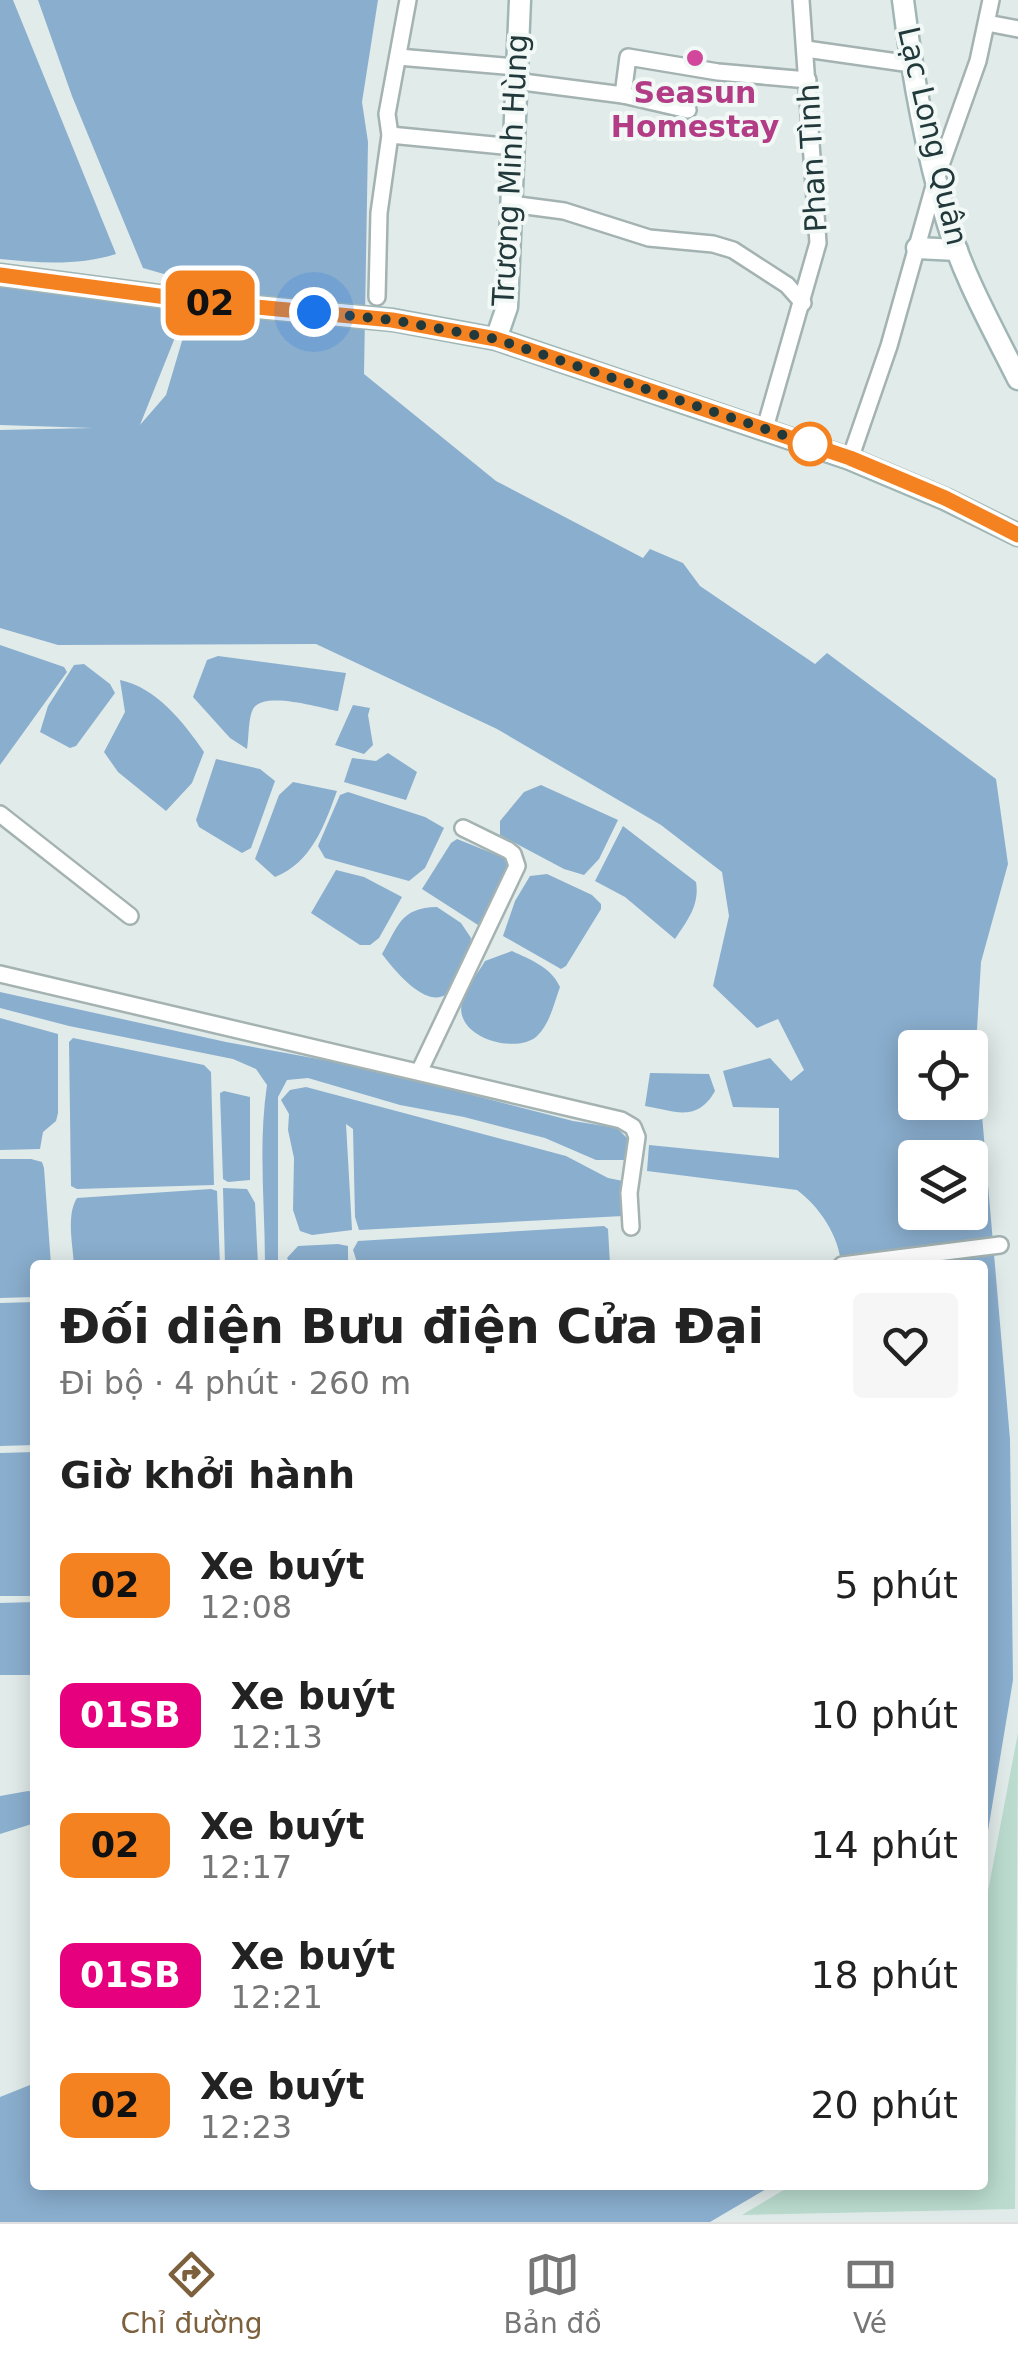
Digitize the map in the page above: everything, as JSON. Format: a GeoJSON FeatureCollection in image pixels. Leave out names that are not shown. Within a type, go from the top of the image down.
{"type":"FeatureCollection","features":[{"type":"Feature","properties":{"kind":"street"},"geometry":{"type":"LineString","coordinates":[[377,298],[379,213],[390,135],[387,114],[408,0]]}},
{"type":"Feature","properties":{"kind":"street","name":"Trương Minh Hùng"},"geometry":{"type":"LineString","coordinates":[[496,339],[507,306],[520,0]]}},
{"type":"Feature","properties":{"kind":"street","name":"Phan Tình"},"geometry":{"type":"LineString","coordinates":[[765,428],[818,243],[801,0]]}},
{"type":"Feature","properties":{"kind":"street","name":"Lạc Long Quân"},"geometry":{"type":"LineString","coordinates":[[902,0],[911,64],[936,179],[957,250],[1018,379]]}},
{"type":"Feature","properties":{"kind":"street"},"geometry":{"type":"LineString","coordinates":[[850,458],[889,346],[936,179],[962,112],[991,0]]}},
{"type":"Feature","properties":{"kind":"street"},"geometry":{"type":"LineString","coordinates":[[987,23],[1018,29]]}},
{"type":"Feature","properties":{"kind":"street"},"geometry":{"type":"LineString","coordinates":[[806,49],[911,64]]}},
{"type":"Feature","properties":{"kind":"street"},"geometry":{"type":"LineString","coordinates":[[398,57],[516,74],[688,110]]}},
{"type":"Feature","properties":{"kind":"street"},"geometry":{"type":"LineString","coordinates":[[624,95],[628,57],[718,72],[808,80]]}},
{"type":"Feature","properties":{"kind":"street"},"geometry":{"type":"LineString","coordinates":[[390,135],[514,147]]}},
{"type":"Feature","properties":{"kind":"street"},"geometry":{"type":"LineString","coordinates":[[512,204],[564,211],[649,238],[733,250],[786,285],[803,303]]}},
{"type":"Feature","properties":{"kind":"street"},"geometry":{"type":"LineString","coordinates":[[917,248],[957,250]]}},
{"type":"Feature","properties":{"kind":"street"},"geometry":{"type":"LineString","coordinates":[[0,275],[204,302],[387,320],[496,339],[850,458],[945,498],[1018,535]]}},
{"type":"Feature","properties":{"kind":"street"},"geometry":{"type":"LineString","coordinates":[[0,814],[130,916]]}},
{"type":"Feature","properties":{"kind":"street"},"geometry":{"type":"LineString","coordinates":[[419,1072],[517,866],[508,850],[463,828]]}},
{"type":"Feature","properties":{"kind":"street"},"geometry":{"type":"LineString","coordinates":[[0,974],[622,1120],[638,1137],[629,1193],[632,1226]]}},
{"type":"Feature","properties":{"kind":"street"},"geometry":{"type":"LineString","coordinates":[[884,1260],[1000,1246]]}},
{"type":"Feature","properties":{"kind":"green space"},"geometry":{"type":"Polygon","coordinates":[[[1018,1733],[1015,2209],[742,2215],[784,2190],[988,2190],[988,1891],[1018,1733]]]}},
{"type":"Feature","properties":{"kind":"water"},"geometry":{"type":"Polygon","coordinates":[[[0,0],[13,0],[116,254],[73,262],[0,259],[0,0]]]}},
{"type":"Feature","properties":{"kind":"water"},"geometry":{"type":"Polygon","coordinates":[[[38,0],[378,0],[362,102],[368,142],[364,374],[496,481],[643,558],[650,549],[683,563],[700,586],[815,664],[827,653],[996,779],[1008,864],[981,962],[977,1030],[898,1030],[898,1120],[982,1120],[984,1140],[898,1140],[898,1230],[988,1230],[988,1185],[1010,1439],[1013,1680],[988,1831],[988,1260],[841,1260],[827,1223],[797,1190],[647,1171],[649,1145],[779,1158],[779,1108],[733,1107],[723,1071],[770,1058],[791,1081],[804,1070],[778,1019],[757,1028],[713,986],[729,916],[722,872],[661,825],[497,729],[316,644],[58,645],[0,628],[0,430],[93,428],[0,425],[0,286],[188,305],[140,425],[166,395],[190,314],[226,317],[230,293],[143,268],[72,96],[38,0]]]}},
{"type":"Feature","properties":{"kind":"water"},"geometry":{"type":"Polygon","coordinates":[[[0,645],[64,667],[67,672],[0,765],[0,645]]]}},
{"type":"Feature","properties":{"kind":"water"},"geometry":{"type":"Polygon","coordinates":[[[218,656],[346,673],[338,711],[280,700],[259,704],[251,713],[247,749],[230,738],[193,697],[207,660],[218,656]]]}},
{"type":"Feature","properties":{"kind":"water"},"geometry":{"type":"Polygon","coordinates":[[[84,664],[110,684],[115,693],[76,746],[70,748],[40,732],[48,706],[74,665],[84,664]]]}},
{"type":"Feature","properties":{"kind":"water"},"geometry":{"type":"Polygon","coordinates":[[[120,680],[157,698],[204,752],[192,783],[166,811],[118,772],[104,752],[125,712],[120,680]]]}},
{"type":"Feature","properties":{"kind":"water"},"geometry":{"type":"Polygon","coordinates":[[[353,705],[370,708],[373,745],[364,754],[335,745],[353,705]]]}},
{"type":"Feature","properties":{"kind":"water"},"geometry":{"type":"Polygon","coordinates":[[[388,753],[417,772],[406,800],[344,782],[352,758],[376,761],[388,753]]]}},
{"type":"Feature","properties":{"kind":"water"},"geometry":{"type":"Polygon","coordinates":[[[216,759],[260,769],[275,781],[251,848],[242,853],[199,827],[196,820],[216,759]]]}},
{"type":"Feature","properties":{"kind":"water"},"geometry":{"type":"Polygon","coordinates":[[[293,782],[337,791],[307,852],[275,877],[255,859],[279,795],[293,782]]]}},
{"type":"Feature","properties":{"kind":"water"},"geometry":{"type":"Polygon","coordinates":[[[541,785],[618,820],[599,859],[584,875],[564,869],[500,835],[500,821],[524,792],[541,785]]]}},
{"type":"Feature","properties":{"kind":"water"},"geometry":{"type":"Polygon","coordinates":[[[348,792],[425,817],[444,828],[425,868],[409,881],[325,858],[318,846],[340,795],[348,792]]]}},
{"type":"Feature","properties":{"kind":"water"},"geometry":{"type":"Polygon","coordinates":[[[623,826],[696,882],[694,905],[675,939],[625,897],[595,881],[623,826]]]}},
{"type":"Feature","properties":{"kind":"water"},"geometry":{"type":"Polygon","coordinates":[[[457,839],[507,859],[508,869],[478,925],[422,889],[457,839]]]}},
{"type":"Feature","properties":{"kind":"water"},"geometry":{"type":"Polygon","coordinates":[[[336,870],[364,877],[402,897],[379,938],[370,945],[360,945],[311,913],[336,870]]]}},
{"type":"Feature","properties":{"kind":"water"},"geometry":{"type":"Polygon","coordinates":[[[547,874],[592,895],[601,904],[561,969],[503,936],[515,901],[530,876],[547,874]]]}},
{"type":"Feature","properties":{"kind":"water"},"geometry":{"type":"Polygon","coordinates":[[[437,907],[461,923],[471,938],[457,983],[448,993],[437,997],[412,987],[382,954],[402,920],[415,911],[437,907]]]}},
{"type":"Feature","properties":{"kind":"water"},"geometry":{"type":"Polygon","coordinates":[[[512,951],[546,969],[560,987],[541,1031],[516,1044],[477,1034],[462,1015],[464,997],[485,961],[512,951]]]}},
{"type":"Feature","properties":{"kind":"water"},"geometry":{"type":"Polygon","coordinates":[[[0,992],[226,1042],[368,1068],[573,1121],[617,1128],[630,1141],[625,1160],[596,1160],[545,1138],[464,1117],[400,1105],[308,1078],[287,1080],[278,1097],[278,1260],[265,1260],[262,1153],[267,1085],[256,1069],[233,1059],[0,1008],[0,992]]]}},
{"type":"Feature","properties":{"kind":"water"},"geometry":{"type":"Polygon","coordinates":[[[0,1018],[58,1034],[58,1113],[56,1121],[43,1132],[40,1149],[0,1150],[0,1018]]]}},
{"type":"Feature","properties":{"kind":"water"},"geometry":{"type":"Polygon","coordinates":[[[73,1038],[204,1065],[211,1072],[214,1185],[77,1189],[71,1186],[69,1042],[73,1038]]]}},
{"type":"Feature","properties":{"kind":"water"},"geometry":{"type":"Polygon","coordinates":[[[650,1073],[709,1074],[715,1091],[701,1108],[693,1111],[645,1106],[650,1073]]]}},
{"type":"Feature","properties":{"kind":"water"},"geometry":{"type":"Polygon","coordinates":[[[306,1087],[566,1156],[608,1178],[623,1181],[623,1216],[359,1230],[355,1217],[353,1129],[346,1124],[352,1230],[312,1235],[300,1231],[293,1210],[294,1158],[289,1114],[281,1100],[290,1090],[306,1087]]]}},
{"type":"Feature","properties":{"kind":"water"},"geometry":{"type":"Polygon","coordinates":[[[220,1093],[250,1097],[250,1180],[223,1179],[220,1093]]]}},
{"type":"Feature","properties":{"kind":"water"},"geometry":{"type":"Polygon","coordinates":[[[0,1159],[31,1159],[42,1162],[44,1168],[51,1260],[30,1260],[30,1297],[0,1298],[0,1159]]]}},
{"type":"Feature","properties":{"kind":"water"},"geometry":{"type":"Polygon","coordinates":[[[223,1188],[247,1189],[255,1203],[258,1260],[225,1260],[223,1188]]]}},
{"type":"Feature","properties":{"kind":"water"},"geometry":{"type":"Polygon","coordinates":[[[217,1191],[220,1260],[74,1260],[71,1221],[77,1198],[217,1191]]]}},
{"type":"Feature","properties":{"kind":"water"},"geometry":{"type":"Polygon","coordinates":[[[604,1226],[608,1229],[610,1260],[356,1260],[353,1250],[358,1241],[604,1226]]]}},
{"type":"Feature","properties":{"kind":"water"},"geometry":{"type":"Polygon","coordinates":[[[298,1246],[348,1246],[348,1260],[288,1260],[298,1246]]]}},
{"type":"Feature","properties":{"kind":"water"},"geometry":{"type":"Polygon","coordinates":[[[30,1302],[30,1445],[0,1446],[0,1303],[30,1302]]]}},
{"type":"Feature","properties":{"kind":"water"},"geometry":{"type":"Polygon","coordinates":[[[30,1452],[30,1596],[0,1596],[0,1453],[30,1452]]]}},
{"type":"Feature","properties":{"kind":"water"},"geometry":{"type":"Polygon","coordinates":[[[30,1602],[30,1675],[0,1675],[0,1603],[30,1602]]]}},
{"type":"Feature","properties":{"kind":"water"},"geometry":{"type":"Polygon","coordinates":[[[30,1791],[30,1825],[0,1834],[0,1796],[30,1791]]]}},
{"type":"Feature","properties":{"kind":"water"},"geometry":{"type":"Polygon","coordinates":[[[30,2085],[30,2190],[764,2190],[710,2222],[0,2222],[0,2097],[30,2085]]]}},
{"type":"Feature","properties":{"kind":"bus line","name":"02"},"geometry":{"type":"LineString","coordinates":[[0,275],[204,302],[392,320],[496,339],[850,458],[945,498],[1018,535]]}},
{"type":"Feature","properties":{"kind":"place","name":"Seasun Homestay"},"geometry":{"type":"Point","coordinates":[695,58]}},
{"type":"Feature","properties":{"kind":"route"},"geometry":{"type":"LineString","coordinates":[[314,312],[392,320],[496,339],[822,448],[810,444]]}}]}
